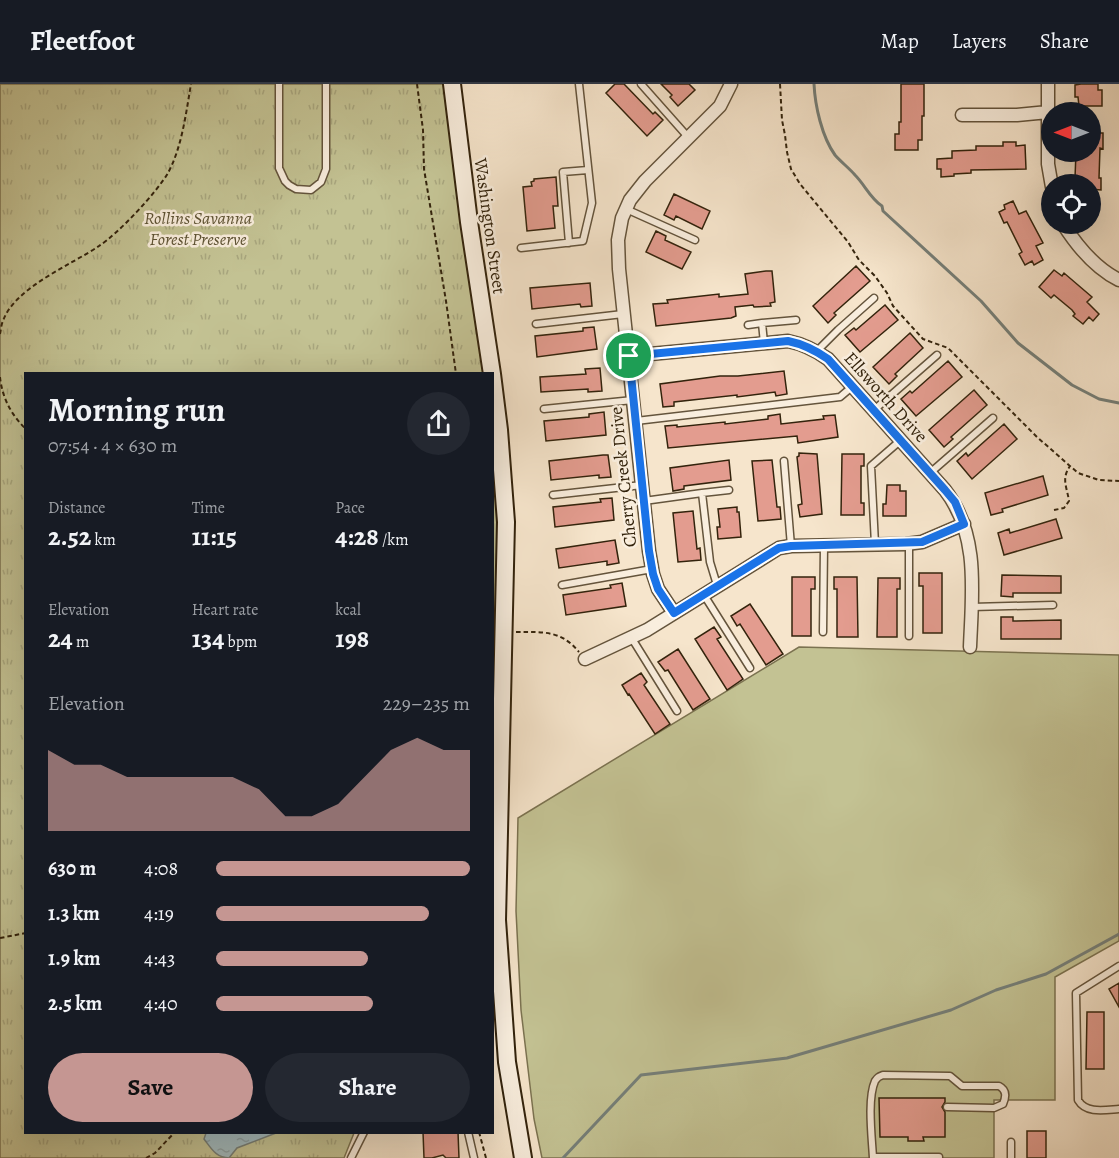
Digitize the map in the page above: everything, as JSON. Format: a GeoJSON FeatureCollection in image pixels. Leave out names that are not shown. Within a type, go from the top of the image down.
{"type":"FeatureCollection","features":[{"type":"Feature","properties":{"kind":"main road","name":"Washington Street"},"geometry":{"type":"LineString","coordinates":[[452,84],[469,222],[492,372]]}},
{"type":"Feature","properties":{"kind":"main road","name":"Washington Street"},"geometry":{"type":"LineString","coordinates":[[494,390],[506,522],[495,956],[507,1062],[523,1158]]}},
{"type":"Feature","properties":{"kind":"street","name":"Cherry Creek Drive"},"geometry":{"type":"LineString","coordinates":[[674,613],[658,589],[652,569],[619,269],[618,240],[622,218],[630,200],[645,181],[720,106],[731,84]]}},
{"type":"Feature","properties":{"kind":"street"},"geometry":{"type":"LineString","coordinates":[[1048,84],[1048,102]]}},
{"type":"Feature","properties":{"kind":"street"},"geometry":{"type":"LineString","coordinates":[[962,115],[1041,113]]}},
{"type":"Feature","properties":{"kind":"street"},"geometry":{"type":"LineString","coordinates":[[1069,234],[1090,259],[1110,276],[1119,280]]}},
{"type":"Feature","properties":{"kind":"street","name":"Ellsworth Drive"},"geometry":{"type":"LineString","coordinates":[[629,356],[788,341],[817,351],[828,359],[955,502],[964,524],[973,573],[970,647]]}},
{"type":"Feature","properties":{"kind":"street"},"geometry":{"type":"LineString","coordinates":[[585,659],[647,630],[779,548],[922,542],[964,524]]}},
{"type":"Feature","properties":{"kind":"lane"},"geometry":{"type":"LineString","coordinates":[[279,84],[279,168],[289,185],[296,189],[311,190],[321,182],[326,169],[326,84]]}},
{"type":"Feature","properties":{"kind":"lane"},"geometry":{"type":"LineString","coordinates":[[520,248],[583,241],[592,203],[579,84]]}},
{"type":"Feature","properties":{"kind":"lane"},"geometry":{"type":"LineString","coordinates":[[641,84],[689,138]]}},
{"type":"Feature","properties":{"kind":"lane"},"geometry":{"type":"LineString","coordinates":[[568,243],[562,172],[588,170]]}},
{"type":"Feature","properties":{"kind":"lane"},"geometry":{"type":"LineString","coordinates":[[626,209],[695,240]]}},
{"type":"Feature","properties":{"kind":"lane"},"geometry":{"type":"LineString","coordinates":[[817,351],[874,298]]}},
{"type":"Feature","properties":{"kind":"lane"},"geometry":{"type":"LineString","coordinates":[[536,324],[624,314]]}},
{"type":"Feature","properties":{"kind":"lane"},"geometry":{"type":"LineString","coordinates":[[748,325],[796,320]]}},
{"type":"Feature","properties":{"kind":"lane"},"geometry":{"type":"LineString","coordinates":[[762,323],[764,343]]}},
{"type":"Feature","properties":{"kind":"lane"},"geometry":{"type":"LineString","coordinates":[[874,410],[937,355]]}},
{"type":"Feature","properties":{"kind":"lane"},"geometry":{"type":"LineString","coordinates":[[636,421],[840,397],[853,386]]}},
{"type":"Feature","properties":{"kind":"lane"},"geometry":{"type":"LineString","coordinates":[[544,410],[633,400]]}},
{"type":"Feature","properties":{"kind":"lane"},"geometry":{"type":"LineString","coordinates":[[930,473],[993,418]]}},
{"type":"Feature","properties":{"kind":"lane"},"geometry":{"type":"LineString","coordinates":[[875,544],[871,466],[901,440]]}},
{"type":"Feature","properties":{"kind":"lane"},"geometry":{"type":"LineString","coordinates":[[784,462],[791,546]]}},
{"type":"Feature","properties":{"kind":"lane"},"geometry":{"type":"LineString","coordinates":[[553,495],[642,484]]}},
{"type":"Feature","properties":{"kind":"lane"},"geometry":{"type":"LineString","coordinates":[[644,501],[729,490]]}},
{"type":"Feature","properties":{"kind":"lane"},"geometry":{"type":"LineString","coordinates":[[702,493],[710,562],[717,586]]}},
{"type":"Feature","properties":{"kind":"lane"},"geometry":{"type":"LineString","coordinates":[[909,543],[909,636]]}},
{"type":"Feature","properties":{"kind":"lane"},"geometry":{"type":"LineString","coordinates":[[823,632],[824,545]]}},
{"type":"Feature","properties":{"kind":"lane"},"geometry":{"type":"LineString","coordinates":[[562,585],[652,569]]}},
{"type":"Feature","properties":{"kind":"lane"},"geometry":{"type":"LineString","coordinates":[[703,595],[750,668]]}},
{"type":"Feature","properties":{"kind":"lane"},"geometry":{"type":"LineString","coordinates":[[972,607],[1053,604]]}},
{"type":"Feature","properties":{"kind":"lane"},"geometry":{"type":"LineString","coordinates":[[632,637],[677,711]]}},
{"type":"Feature","properties":{"kind":"lane"},"geometry":{"type":"LineString","coordinates":[[1119,966],[1076,993],[1078,1100],[1081,1106],[1091,1110],[1119,1109]]}},
{"type":"Feature","properties":{"kind":"lane"},"geometry":{"type":"LineString","coordinates":[[939,1157],[873,1158],[872,1094],[875,1082],[878,1077],[883,1076],[950,1076],[962,1086],[999,1086],[1005,1093],[1003,1104],[994,1108],[947,1107]]}},
{"type":"Feature","properties":{"kind":"lane"},"geometry":{"type":"LineString","coordinates":[[351,1158],[363,1134]]}},
{"type":"Feature","properties":{"kind":"lane"},"geometry":{"type":"LineString","coordinates":[[468,1134],[474,1158]]}},
{"type":"Feature","properties":{"kind":"lane"},"geometry":{"type":"LineString","coordinates":[[1011,1143],[1011,1158]]}},
{"type":"Feature","properties":{"kind":"path"},"geometry":{"type":"LineString","coordinates":[[0,334],[3,320],[15,301],[35,285],[101,245],[121,228],[158,188],[169,171],[178,147],[191,84]]}},
{"type":"Feature","properties":{"kind":"path"},"geometry":{"type":"LineString","coordinates":[[417,84],[423,130],[424,169],[456,372]]}},
{"type":"Feature","properties":{"kind":"path"},"geometry":{"type":"LineString","coordinates":[[780,84],[782,120],[791,169],[800,184],[848,242],[859,260],[875,276],[893,306],[923,339],[948,348],[1037,437],[1078,473],[1100,480],[1119,481]]}},
{"type":"Feature","properties":{"kind":"path"},"geometry":{"type":"LineString","coordinates":[[0,377],[8,407],[24,427]]}},
{"type":"Feature","properties":{"kind":"path"},"geometry":{"type":"LineString","coordinates":[[1054,510],[1064,508],[1069,501],[1064,479],[1065,472],[1070,466]]}},
{"type":"Feature","properties":{"kind":"path"},"geometry":{"type":"LineString","coordinates":[[504,632],[547,633],[563,638],[572,643],[585,659]]}},
{"type":"Feature","properties":{"kind":"path"},"geometry":{"type":"LineString","coordinates":[[0,938],[24,933]]}},
{"type":"Feature","properties":{"kind":"path"},"geometry":{"type":"LineString","coordinates":[[146,1158],[155,1153],[174,1134]]}},
{"type":"Feature","properties":{"kind":"path"},"geometry":{"type":"LineString","coordinates":[[480,1134],[486,1158]]}},
{"type":"Feature","properties":{"kind":"green space","name":"Rollins Savanna Forest Preserve"},"geometry":{"type":"Polygon","coordinates":[[[0,84],[452,84],[492,372],[24,372],[24,1134],[354,1134],[344,1158],[0,1158],[0,84]]]}},
{"type":"Feature","properties":{"kind":"green space"},"geometry":{"type":"Polygon","coordinates":[[[494,395],[506,522],[494,838],[494,395]]]}},
{"type":"Feature","properties":{"kind":"green space"},"geometry":{"type":"Polygon","coordinates":[[[799,647],[1119,655],[1119,941],[1055,977],[1055,1100],[994,1100],[994,1158],[542,1158],[534,1119],[521,1010],[516,911],[518,818],[799,647]]]}},
{"type":"Feature","properties":{"kind":"water"},"geometry":{"type":"Polygon","coordinates":[[[205,1134],[273,1134],[237,1148],[229,1158],[217,1154],[204,1139],[205,1134]]]}},
{"type":"Feature","properties":{"kind":"building"},"geometry":{"type":"Polygon","coordinates":[[[615,84],[624,84],[653,114],[655,112],[663,120],[647,136],[606,93],[615,84]]]}},
{"type":"Feature","properties":{"kind":"building"},"geometry":{"type":"Polygon","coordinates":[[[661,84],[689,84],[695,90],[678,106],[670,97],[672,95],[661,84]]]}},
{"type":"Feature","properties":{"kind":"building"},"geometry":{"type":"Polygon","coordinates":[[[901,84],[924,84],[922,140],[918,140],[918,150],[895,150],[895,134],[899,134],[899,122],[901,122],[901,84]]]}},
{"type":"Feature","properties":{"kind":"building"},"geometry":{"type":"Polygon","coordinates":[[[1098,84],[1098,90],[1102,90],[1102,106],[1101,102],[1079,102],[1078,97],[1075,97],[1075,85],[1098,84]]]}},
{"type":"Feature","properties":{"kind":"building"},"geometry":{"type":"Polygon","coordinates":[[[1101,133],[1103,133],[1103,149],[1101,148],[1101,133]]]}},
{"type":"Feature","properties":{"kind":"building"},"geometry":{"type":"Polygon","coordinates":[[[1003,142],[1016,142],[1016,146],[1025,145],[1026,169],[971,170],[971,173],[941,177],[941,169],[937,169],[937,159],[952,158],[952,151],[976,150],[976,146],[1003,146],[1003,142]]]}},
{"type":"Feature","properties":{"kind":"building"},"geometry":{"type":"Polygon","coordinates":[[[1076,162],[1100,162],[1099,174],[1075,174],[1076,162]]]}},
{"type":"Feature","properties":{"kind":"building"},"geometry":{"type":"Polygon","coordinates":[[[556,177],[558,206],[553,206],[555,228],[527,231],[523,187],[532,186],[531,182],[534,179],[556,177]]]}},
{"type":"Feature","properties":{"kind":"building"},"geometry":{"type":"Polygon","coordinates":[[[674,194],[710,211],[702,229],[676,216],[674,220],[664,215],[674,194]]]}},
{"type":"Feature","properties":{"kind":"building"},"geometry":{"type":"Polygon","coordinates":[[[1013,201],[1019,214],[1026,211],[1043,243],[1036,246],[1043,260],[1034,265],[1032,261],[1025,265],[1019,254],[1022,252],[1007,222],[1004,223],[999,212],[1005,209],[1004,205],[1013,201]]]}},
{"type":"Feature","properties":{"kind":"building"},"geometry":{"type":"Polygon","coordinates":[[[656,231],[666,236],[665,240],[691,252],[682,269],[646,252],[656,231]]]}},
{"type":"Feature","properties":{"kind":"building"},"geometry":{"type":"Polygon","coordinates":[[[856,266],[870,281],[834,313],[836,315],[828,323],[813,306],[856,266]]]}},
{"type":"Feature","properties":{"kind":"building"},"geometry":{"type":"Polygon","coordinates":[[[1054,270],[1062,276],[1064,273],[1092,297],[1087,302],[1099,314],[1093,321],[1089,317],[1083,324],[1073,316],[1075,314],[1072,310],[1054,295],[1051,298],[1039,287],[1054,270]]]}},
{"type":"Feature","properties":{"kind":"building"},"geometry":{"type":"Polygon","coordinates":[[[772,271],[775,302],[770,303],[771,306],[735,307],[736,316],[731,318],[656,326],[653,304],[668,303],[667,300],[719,294],[719,297],[748,294],[745,274],[772,271]]]}},
{"type":"Feature","properties":{"kind":"building"},"geometry":{"type":"Polygon","coordinates":[[[590,283],[592,306],[581,307],[580,304],[532,309],[530,288],[590,283]]]}},
{"type":"Feature","properties":{"kind":"building"},"geometry":{"type":"Polygon","coordinates":[[[885,305],[898,320],[860,352],[845,335],[854,328],[856,330],[885,305]]]}},
{"type":"Feature","properties":{"kind":"building"},"geometry":{"type":"Polygon","coordinates":[[[594,327],[597,349],[537,357],[535,336],[583,331],[583,328],[594,327]]]}},
{"type":"Feature","properties":{"kind":"building"},"geometry":{"type":"Polygon","coordinates":[[[910,333],[923,348],[895,374],[897,376],[889,384],[873,367],[910,333]]]}},
{"type":"Feature","properties":{"kind":"building"},"geometry":{"type":"Polygon","coordinates":[[[948,361],[962,377],[916,416],[901,399],[910,391],[912,393],[948,361]]]}},
{"type":"Feature","properties":{"kind":"building"},"geometry":{"type":"Polygon","coordinates":[[[600,368],[602,391],[588,392],[588,389],[541,392],[540,377],[586,374],[585,369],[600,368]]]}},
{"type":"Feature","properties":{"kind":"building"},"geometry":{"type":"Polygon","coordinates":[[[784,371],[787,394],[776,396],[775,392],[737,397],[737,395],[674,402],[674,406],[663,407],[660,384],[784,371]]]}},
{"type":"Feature","properties":{"kind":"building"},"geometry":{"type":"Polygon","coordinates":[[[974,390],[987,405],[951,437],[953,439],[944,447],[929,430],[974,390]]]}},
{"type":"Feature","properties":{"kind":"building"},"geometry":{"type":"Polygon","coordinates":[[[604,412],[606,435],[546,441],[544,421],[589,417],[589,414],[604,412]]]}},
{"type":"Feature","properties":{"kind":"building"},"geometry":{"type":"Polygon","coordinates":[[[780,414],[781,424],[824,419],[823,416],[835,415],[838,437],[798,443],[797,436],[668,448],[665,426],[725,422],[725,424],[768,419],[768,416],[780,414]]]}},
{"type":"Feature","properties":{"kind":"building"},"geometry":{"type":"Polygon","coordinates":[[[1004,424],[1017,439],[972,479],[957,461],[966,453],[968,456],[1004,424]]]}},
{"type":"Feature","properties":{"kind":"building"},"geometry":{"type":"Polygon","coordinates":[[[799,453],[817,454],[822,514],[800,517],[798,505],[802,504],[797,457],[799,453]]]}},
{"type":"Feature","properties":{"kind":"building"},"geometry":{"type":"Polygon","coordinates":[[[842,454],[864,454],[864,466],[861,466],[861,503],[864,503],[864,515],[841,515],[842,454]]]}},
{"type":"Feature","properties":{"kind":"building"},"geometry":{"type":"Polygon","coordinates":[[[608,455],[611,477],[599,478],[599,475],[551,480],[549,461],[608,455]]]}},
{"type":"Feature","properties":{"kind":"building"},"geometry":{"type":"Polygon","coordinates":[[[729,460],[731,480],[684,486],[684,489],[673,491],[670,468],[729,460]]]}},
{"type":"Feature","properties":{"kind":"building"},"geometry":{"type":"Polygon","coordinates":[[[772,460],[777,507],[780,507],[781,519],[758,521],[752,461],[772,460]]]}},
{"type":"Feature","properties":{"kind":"building"},"geometry":{"type":"Polygon","coordinates":[[[1043,476],[1048,495],[1002,509],[1003,512],[991,515],[985,493],[1043,476]]]}},
{"type":"Feature","properties":{"kind":"building"},"geometry":{"type":"Polygon","coordinates":[[[887,485],[900,485],[900,491],[906,491],[906,516],[883,516],[887,485]]]}},
{"type":"Feature","properties":{"kind":"building"},"geometry":{"type":"Polygon","coordinates":[[[612,498],[614,520],[555,527],[553,507],[601,502],[600,499],[612,498]]]}},
{"type":"Feature","properties":{"kind":"building"},"geometry":{"type":"Polygon","coordinates":[[[737,507],[741,537],[718,539],[717,527],[720,527],[718,509],[737,507]]]}},
{"type":"Feature","properties":{"kind":"building"},"geometry":{"type":"Polygon","coordinates":[[[693,511],[697,549],[700,548],[701,560],[678,562],[673,513],[693,511]]]}},
{"type":"Feature","properties":{"kind":"building"},"geometry":{"type":"Polygon","coordinates":[[[1056,519],[1062,538],[1004,555],[998,533],[1009,529],[1010,533],[1056,519]]]}},
{"type":"Feature","properties":{"kind":"building"},"geometry":{"type":"Polygon","coordinates":[[[615,540],[619,563],[607,565],[607,561],[559,568],[556,549],[615,540]]]}},
{"type":"Feature","properties":{"kind":"building"},"geometry":{"type":"Polygon","coordinates":[[[919,573],[942,573],[942,633],[923,633],[923,586],[919,586],[919,573]]]}},
{"type":"Feature","properties":{"kind":"building"},"geometry":{"type":"Polygon","coordinates":[[[1002,575],[1061,576],[1061,593],[1013,593],[1013,597],[1001,596],[1002,575]]]}},
{"type":"Feature","properties":{"kind":"building"},"geometry":{"type":"Polygon","coordinates":[[[792,577],[815,577],[815,589],[811,589],[811,636],[792,636],[792,577]]]}},
{"type":"Feature","properties":{"kind":"building"},"geometry":{"type":"Polygon","coordinates":[[[834,577],[857,577],[858,637],[837,637],[837,589],[834,589],[834,577]]]}},
{"type":"Feature","properties":{"kind":"building"},"geometry":{"type":"Polygon","coordinates":[[[878,578],[900,578],[900,589],[897,589],[897,637],[877,637],[878,578]]]}},
{"type":"Feature","properties":{"kind":"building"},"geometry":{"type":"Polygon","coordinates":[[[622,583],[626,606],[566,615],[563,595],[611,588],[610,585],[622,583]]]}},
{"type":"Feature","properties":{"kind":"building"},"geometry":{"type":"Polygon","coordinates":[[[750,604],[783,654],[766,665],[740,624],[737,626],[731,616],[750,604]]]}},
{"type":"Feature","properties":{"kind":"building"},"geometry":{"type":"Polygon","coordinates":[[[1001,617],[1013,617],[1013,621],[1061,620],[1061,639],[1001,639],[1001,617]]]}},
{"type":"Feature","properties":{"kind":"building"},"geometry":{"type":"Polygon","coordinates":[[[714,627],[721,637],[717,639],[743,679],[727,690],[695,639],[714,627]]]}},
{"type":"Feature","properties":{"kind":"building"},"geometry":{"type":"Polygon","coordinates":[[[678,649],[710,699],[693,710],[668,670],[665,671],[658,662],[678,649]]]}},
{"type":"Feature","properties":{"kind":"building"},"geometry":{"type":"Polygon","coordinates":[[[641,673],[647,682],[644,685],[670,724],[655,734],[622,685],[641,673]]]}},
{"type":"Feature","properties":{"kind":"building"},"geometry":{"type":"Polygon","coordinates":[[[1119,983],[1119,1007],[1109,989],[1119,983]]]}},
{"type":"Feature","properties":{"kind":"building"},"geometry":{"type":"Polygon","coordinates":[[[1087,1012],[1104,1012],[1104,1069],[1086,1069],[1087,1012]]]}},
{"type":"Feature","properties":{"kind":"building"},"geometry":{"type":"Polygon","coordinates":[[[879,1098],[945,1098],[942,1107],[945,1112],[945,1137],[923,1137],[924,1141],[908,1141],[908,1137],[880,1137],[879,1098]]]}},
{"type":"Feature","properties":{"kind":"building"},"geometry":{"type":"Polygon","coordinates":[[[1027,1131],[1046,1131],[1046,1158],[1027,1158],[1027,1131]]]}},
{"type":"Feature","properties":{"kind":"building"},"geometry":{"type":"Polygon","coordinates":[[[423,1134],[458,1134],[459,1158],[446,1158],[443,1155],[424,1158],[423,1134]]]}},
{"type":"Feature","properties":{"kind":"waterway"},"geometry":{"type":"LineString","coordinates":[[814,84],[820,121],[830,148],[882,206],[883,211],[981,301],[1018,343],[1072,385],[1099,399],[1119,403]]}},
{"type":"Feature","properties":{"kind":"waterway"},"geometry":{"type":"LineString","coordinates":[[563,1158],[641,1075],[787,1058],[951,1010],[996,990],[1046,974],[1119,934]]}},
{"type":"Feature","properties":{"kind":"route"},"geometry":{"type":"LineString","coordinates":[[788,341],[814,349],[828,359],[945,490],[955,502],[964,524],[922,542],[779,548],[674,613],[658,589],[653,574],[629,356],[788,341]]}}]}
